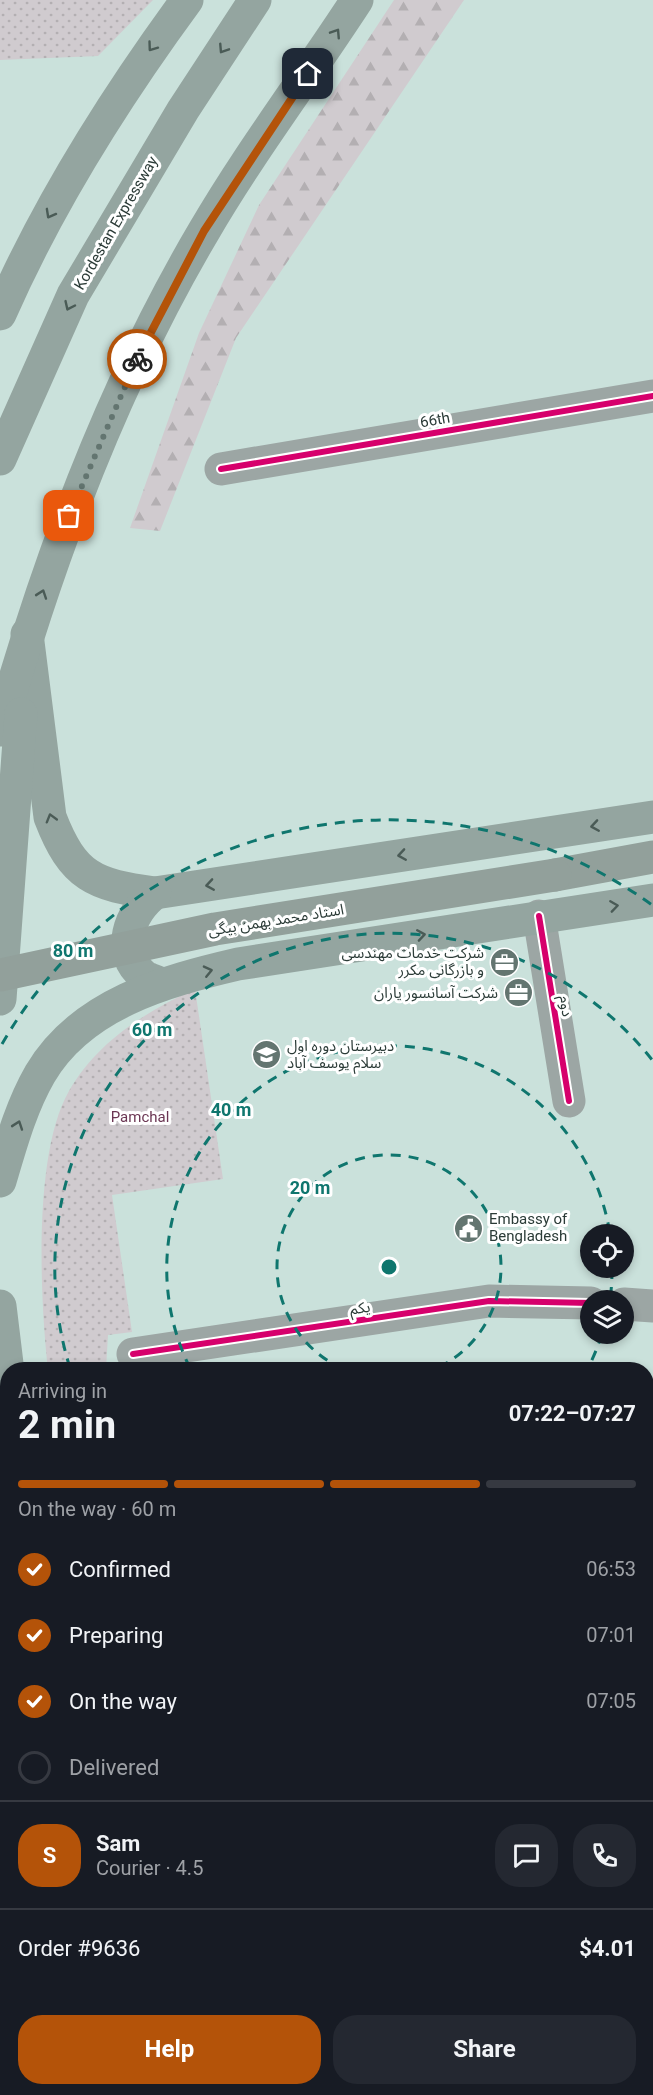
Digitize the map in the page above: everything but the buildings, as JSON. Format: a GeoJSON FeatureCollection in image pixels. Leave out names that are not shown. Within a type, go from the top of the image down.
{"type":"FeatureCollection","features":[{"type":"Feature","properties":{"kind":"highway"},"geometry":{"type":"LineString","coordinates":[[0,314],[9,282],[78,163],[143,60],[186,0]]}},
{"type":"Feature","properties":{"kind":"highway","name":"Kordestan Expressway"},"geometry":{"type":"LineString","coordinates":[[0,459],[74,296],[183,110],[255,0]]}},
{"type":"Feature","properties":{"kind":"highway"},"geometry":{"type":"LineString","coordinates":[[0,730],[27,634],[76,496],[139,356],[204,231],[357,0]]}},
{"type":"Feature","properties":{"kind":"highway"},"geometry":{"type":"LineString","coordinates":[[27,634],[50,817],[60,844],[72,861],[110,887],[154,893],[653,817]]}},
{"type":"Feature","properties":{"kind":"highway"},"geometry":{"type":"LineString","coordinates":[[0,999],[27,634]]}},
{"type":"Feature","properties":{"kind":"highway"},"geometry":{"type":"LineString","coordinates":[[154,893],[132,918],[127,939],[130,957],[143,975],[161,984]]}},
{"type":"Feature","properties":{"kind":"highway"},"geometry":{"type":"LineString","coordinates":[[0,1180],[29,1095],[56,1051],[89,1022],[118,1003],[161,984],[238,964],[653,900]]}},
{"type":"Feature","properties":{"kind":"highway"},"geometry":{"type":"LineString","coordinates":[[0,1306],[7,1362]]}},
{"type":"Feature","properties":{"kind":"main road","name":"استاد محمد بهمن بیگی"},"geometry":{"type":"LineString","coordinates":[[0,975],[215,929],[555,875],[653,856]]}},
{"type":"Feature","properties":{"kind":"main road","name":"استاد محمد بهمن بیگی"},"geometry":{"type":"LineString","coordinates":[[555,875],[653,869]]}},
{"type":"Feature","properties":{"kind":"street","name":"66th"},"geometry":{"type":"LineString","coordinates":[[221,469],[653,396]]}},
{"type":"Feature","properties":{"kind":"street","name":"دوم"},"geometry":{"type":"LineString","coordinates":[[539,916],[569,1101]]}},
{"type":"Feature","properties":{"kind":"street","name":"یکم"},"geometry":{"type":"LineString","coordinates":[[133,1354],[489,1301],[580,1303]]}},
{"type":"Feature","properties":{"kind":"street"},"geometry":{"type":"LineString","coordinates":[[634,1305],[653,1306]]}},
{"type":"Feature","properties":{"kind":"green space"},"geometry":{"type":"Polygon","coordinates":[[[0,0],[153,0],[98,56],[0,60],[0,0]]]}},
{"type":"Feature","properties":{"kind":"green space"},"geometry":{"type":"Polygon","coordinates":[[[394,0],[464,0],[236,338],[160,531],[130,528],[199,333],[259,205],[394,0]]]}},
{"type":"Feature","properties":{"kind":"green space","name":"Pamchal"},"geometry":{"type":"Polygon","coordinates":[[[195,989],[223,1179],[112,1195],[132,1332],[108,1335],[106,1362],[47,1362],[43,1305],[42,1227],[49,1151],[57,1118],[69,1091],[93,1058],[124,1030],[158,1008],[195,989]]]}},
{"type":"Feature","properties":{"kind":"cycle path"},"geometry":{"type":"LineString","coordinates":[[221,469],[653,396]]}},
{"type":"Feature","properties":{"kind":"cycle path"},"geometry":{"type":"LineString","coordinates":[[539,916],[569,1101]]}},
{"type":"Feature","properties":{"kind":"cycle path"},"geometry":{"type":"LineString","coordinates":[[133,1354],[489,1301],[580,1303]]}},
{"type":"Feature","properties":{"kind":"way so far"},"geometry":{"type":"LineString","coordinates":[[69,516],[137,359]]}},
{"type":"Feature","properties":{"kind":"place","name":"شرکت خدمات مهندسی و بازرگانی مکرر"},"geometry":{"type":"Point","coordinates":[505,962]}},
{"type":"Feature","properties":{"kind":"place","name":"شرکت آسانسور یاران"},"geometry":{"type":"Point","coordinates":[519,993]}},
{"type":"Feature","properties":{"kind":"place","name":"دبیرستان دوره اول سلام یوسف آباد"},"geometry":{"type":"Point","coordinates":[266,1055]}},
{"type":"Feature","properties":{"kind":"place","name":"Embassy of Bengladesh"},"geometry":{"type":"Point","coordinates":[468,1228]}},
{"type":"Feature","properties":{"kind":"route"},"geometry":{"type":"LineString","coordinates":[[137,359],[204,231],[308,74]]}}]}
